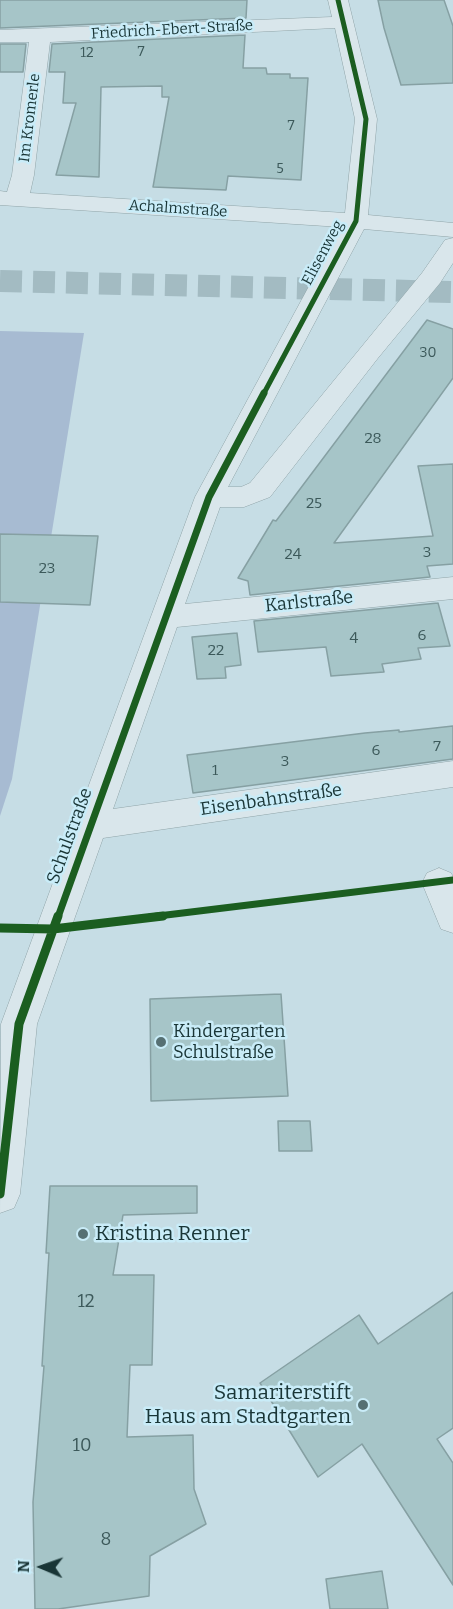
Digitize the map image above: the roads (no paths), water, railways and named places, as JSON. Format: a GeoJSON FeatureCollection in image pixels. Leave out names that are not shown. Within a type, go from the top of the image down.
{"type":"FeatureCollection","features":[{"type":"Feature","properties":{"kind":"street","name":"Elisenweg"},"geometry":{"type":"LineString","coordinates":[[209,497],[356,221],[366,119],[338,0]]}},
{"type":"Feature","properties":{"kind":"street","name":"Friedrich-Ebert-Straße"},"geometry":{"type":"LineString","coordinates":[[0,36],[344,22]]}},
{"type":"Feature","properties":{"kind":"street","name":"Im Kromerle"},"geometry":{"type":"LineString","coordinates":[[8,199],[23,175],[40,36]]}},
{"type":"Feature","properties":{"kind":"street","name":"Achalmstraße"},"geometry":{"type":"LineString","coordinates":[[8,199],[356,221],[453,230]]}},
{"type":"Feature","properties":{"kind":"street"},"geometry":{"type":"LineString","coordinates":[[209,497],[244,497],[260,490],[369,351],[431,278],[453,245]]}},
{"type":"Feature","properties":{"kind":"street","name":"Schulstraße"},"geometry":{"type":"LineString","coordinates":[[0,1194],[10,1024],[89,826],[209,497]]}},
{"type":"Feature","properties":{"kind":"street","name":"Karlstraße"},"geometry":{"type":"LineString","coordinates":[[166,617],[453,588]]}},
{"type":"Feature","properties":{"kind":"street","name":"Eisenbahnstraße"},"geometry":{"type":"LineString","coordinates":[[89,826],[453,774]]}},
{"type":"Feature","properties":{"kind":"street"},"geometry":{"type":"LineString","coordinates":[[439,883],[453,918]]}},
{"type":"Feature","properties":{"kind":"tunnel"},"geometry":{"type":"LineString","coordinates":[[0,281],[453,292]]}},
{"type":"Feature","properties":{"kind":"place","name":"Kindergarten Schulstraße"},"geometry":{"type":"Point","coordinates":[161,1042]}},
{"type":"Feature","properties":{"kind":"place","name":"Kristina Renner"},"geometry":{"type":"Point","coordinates":[83,1234]}},
{"type":"Feature","properties":{"kind":"place","name":"Samariterstift Haus am Stadtgarten"},"geometry":{"type":"Point","coordinates":[363,1405]}}]}
